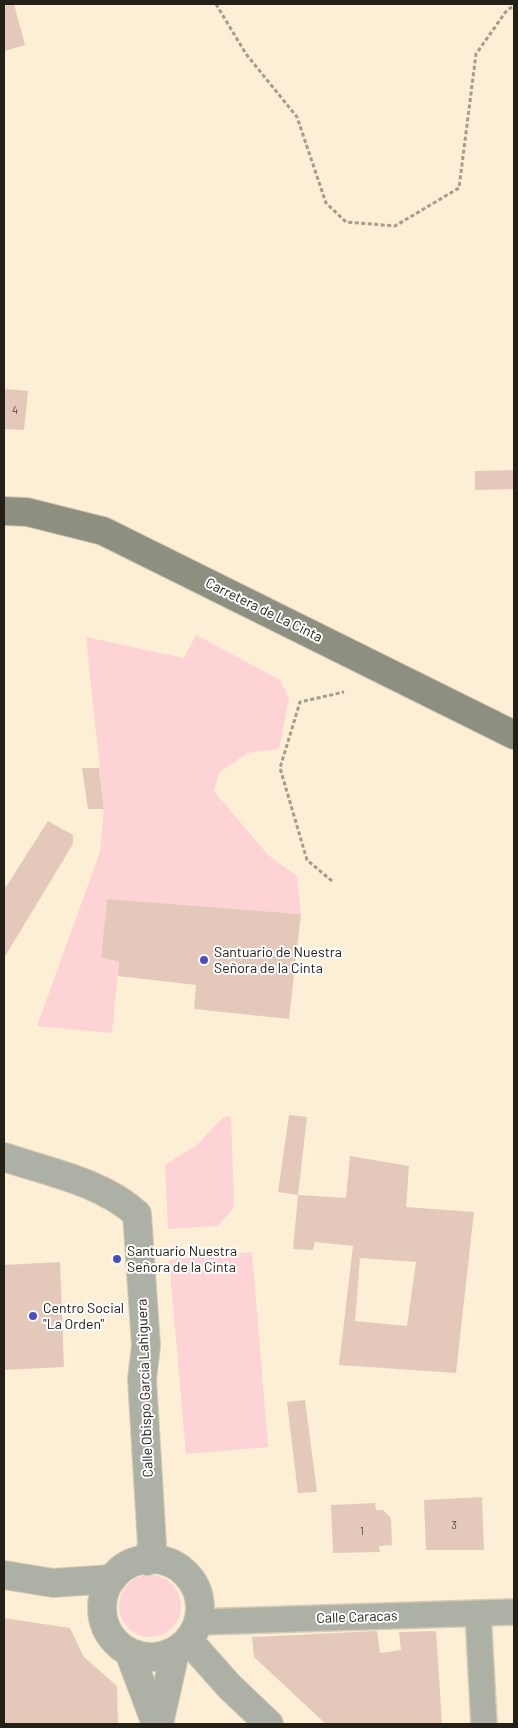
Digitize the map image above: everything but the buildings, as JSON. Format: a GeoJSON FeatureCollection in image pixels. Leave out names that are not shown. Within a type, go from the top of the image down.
{"type":"FeatureCollection","features":[{"type":"Feature","properties":{"kind":"main road","name":"Carretera de La Cinta"},"geometry":{"type":"LineString","coordinates":[[4,511],[27,512],[103,531],[514,735]]}},
{"type":"Feature","properties":{"kind":"street","name":"Calle Obispo García Lahiguera"},"geometry":{"type":"LineString","coordinates":[[4,1157],[88,1185],[122,1200],[137,1214],[146,1346],[142,1379],[152,1544],[147,1561]]}},
{"type":"Feature","properties":{"kind":"street"},"geometry":{"type":"LineString","coordinates":[[157,1724],[187,1638],[201,1606],[197,1590],[189,1576],[176,1565],[160,1560],[126,1566],[112,1579],[103,1596],[102,1614],[106,1628],[114,1641],[129,1652],[142,1657],[158,1657],[187,1638]]}},
{"type":"Feature","properties":{"kind":"street"},"geometry":{"type":"LineString","coordinates":[[4,1575],[53,1583],[112,1579]]}},
{"type":"Feature","properties":{"kind":"street"},"geometry":{"type":"LineString","coordinates":[[53,1583],[88,1601],[102,1614]]}},
{"type":"Feature","properties":{"kind":"street","name":"Calle Caracas"},"geometry":{"type":"LineString","coordinates":[[187,1638],[478,1613],[514,1612]]}},
{"type":"Feature","properties":{"kind":"street"},"geometry":{"type":"LineString","coordinates":[[478,1613],[484,1724]]}},
{"type":"Feature","properties":{"kind":"street"},"geometry":{"type":"LineString","coordinates":[[187,1638],[228,1686],[269,1724]]}},
{"type":"Feature","properties":{"kind":"street"},"geometry":{"type":"LineString","coordinates":[[129,1652],[157,1724]]}},
{"type":"Feature","properties":{"kind":"path"},"geometry":{"type":"LineString","coordinates":[[216,4],[246,54],[297,117],[326,203],[346,222],[395,226],[459,188],[476,54],[507,10],[514,6]]}},
{"type":"Feature","properties":{"kind":"path"},"geometry":{"type":"LineString","coordinates":[[332,881],[307,860],[280,768],[300,702],[344,692]]}},
{"type":"Feature","properties":{"kind":"shaded area"},"geometry":{"type":"Polygon","coordinates":[[[196,635],[280,680],[289,698],[279,749],[247,753],[219,773],[214,791],[268,855],[297,876],[301,914],[107,899],[101,957],[119,962],[112,1033],[37,1026],[100,852],[104,809],[86,637],[184,658],[196,635]]]}},
{"type":"Feature","properties":{"kind":"shaded area"},"geometry":{"type":"Polygon","coordinates":[[[231,1116],[234,1207],[218,1226],[168,1229],[165,1165],[198,1144],[223,1117],[231,1116]]]}},
{"type":"Feature","properties":{"kind":"shaded area"},"geometry":{"type":"Polygon","coordinates":[[[252,1252],[268,1447],[186,1454],[169,1260],[252,1252]]]}},
{"type":"Feature","properties":{"kind":"shaded area"},"geometry":{"type":"Polygon","coordinates":[[[144,1575],[156,1575],[172,1584],[179,1594],[181,1606],[179,1618],[172,1628],[156,1637],[144,1637],[133,1632],[124,1623],[119,1612],[119,1600],[124,1589],[133,1580],[144,1575]]]}},
{"type":"Feature","properties":{"kind":"place","name":"Santuario de Nuestra Señora de la Cinta"},"geometry":{"type":"Point","coordinates":[204,960]}},
{"type":"Feature","properties":{"kind":"place","name":"Santuario Nuestra Señora de la Cinta"},"geometry":{"type":"Point","coordinates":[117,1259]}},
{"type":"Feature","properties":{"kind":"place","name":"Centro Social \"La Orden\""},"geometry":{"type":"Point","coordinates":[33,1316]}}]}
